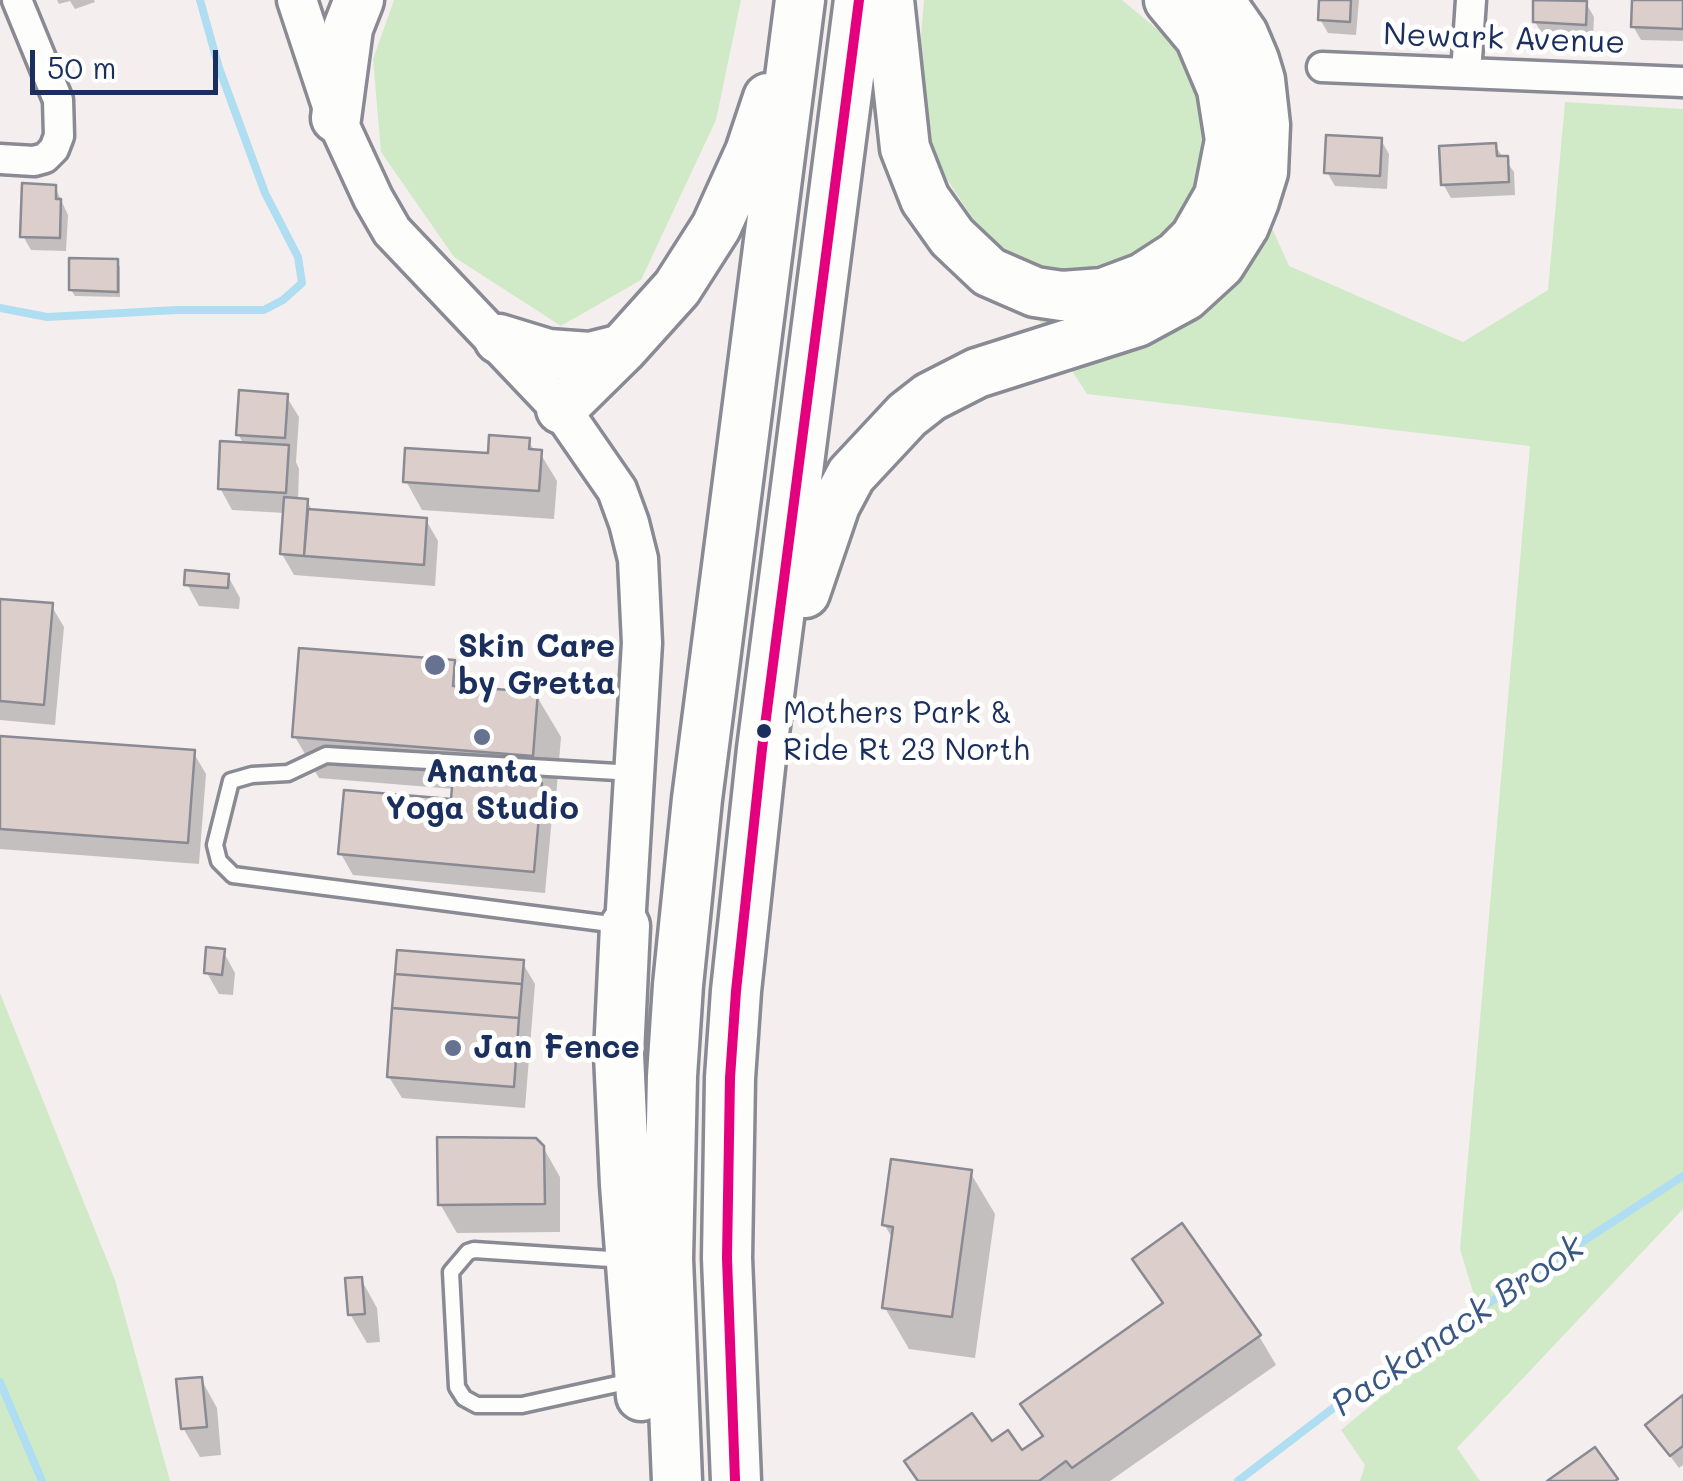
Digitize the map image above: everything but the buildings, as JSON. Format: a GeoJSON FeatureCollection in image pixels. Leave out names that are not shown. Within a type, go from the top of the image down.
{"type":"FeatureCollection","features":[{"type":"Feature","properties":{"kind":"highway"},"geometry":{"type":"LineString","coordinates":[[336,118],[348,28],[358,0]]}},
{"type":"Feature","properties":{"kind":"highway"},"geometry":{"type":"LineString","coordinates":[[562,408],[677,288],[716,226],[750,152],[800,0]]}},
{"type":"Feature","properties":{"kind":"highway"},"geometry":{"type":"LineString","coordinates":[[677,1481],[668,1241],[678,985],[697,799],[800,0]]}},
{"type":"Feature","properties":{"kind":"highway"},"geometry":{"type":"LineString","coordinates":[[736,1481],[727,1258],[730,1078],[745,900],[767,716],[859,0]]}},
{"type":"Feature","properties":{"kind":"highway"},"geometry":{"type":"LineString","coordinates":[[889,0],[904,148],[924,199],[952,237],[990,272],[1035,292],[1062,296],[1103,293],[1143,278],[1177,256],[1202,228],[1219,196],[1230,140],[1222,88],[1200,37],[1170,0]]}},
{"type":"Feature","properties":{"kind":"highway"},"geometry":{"type":"LineString","coordinates":[[767,716],[835,505],[851,475],[888,432],[930,397],[976,373],[1137,322],[1164,308],[1205,280],[1234,243],[1254,202],[1263,172],[1266,126],[1254,60],[1243,34],[1220,0]]}},
{"type":"Feature","properties":{"kind":"highway"},"geometry":{"type":"LineString","coordinates":[[499,340],[562,355],[590,357],[622,349]]}},
{"type":"Feature","properties":{"kind":"highway"},"geometry":{"type":"LineString","coordinates":[[625,926],[620,1054],[649,1481]]}},
{"type":"Feature","properties":{"kind":"main road"},"geometry":{"type":"LineString","coordinates":[[297,0],[336,118],[392,231],[562,408],[616,490],[638,560],[642,643],[625,926]]}},
{"type":"Feature","properties":{"kind":"street"},"geometry":{"type":"LineString","coordinates":[[0,159],[45,158],[54,149],[59,126],[58,100],[17,0]]}},
{"type":"Feature","properties":{"kind":"street"},"geometry":{"type":"LineString","coordinates":[[1466,73],[1471,0]]}},
{"type":"Feature","properties":{"kind":"street","name":"Newark Avenue"},"geometry":{"type":"LineString","coordinates":[[1322,67],[1683,82]]}},
{"type":"Feature","properties":{"kind":"lane"},"geometry":{"type":"LineString","coordinates":[[625,926],[233,875],[219,862],[216,845],[231,780],[288,774],[326,755],[634,774]]}},
{"type":"Feature","properties":{"kind":"lane"},"geometry":{"type":"LineString","coordinates":[[631,1260],[468,1252],[451,1272],[457,1387],[464,1398],[478,1405],[522,1405],[640,1380]]}},
{"type":"Feature","properties":{"kind":"green space"},"geometry":{"type":"Polygon","coordinates":[[[394,0],[741,0],[716,120],[641,280],[561,326],[454,257],[381,152],[373,59],[394,0]]]}},
{"type":"Feature","properties":{"kind":"green space"},"geometry":{"type":"Polygon","coordinates":[[[924,0],[1122,0],[1199,64],[1289,266],[1463,342],[1548,290],[1565,102],[1683,109],[1683,1209],[1457,1448],[1480,1481],[1360,1481],[1365,1465],[1341,1430],[1480,1315],[1460,1249],[1530,446],[1087,394],[939,167],[916,97],[924,0]]]}},
{"type":"Feature","properties":{"kind":"green space"},"geometry":{"type":"Polygon","coordinates":[[[0,993],[115,1280],[170,1481],[0,1481],[0,993]]]}},
{"type":"Feature","properties":{"kind":"waterway"},"geometry":{"type":"LineString","coordinates":[[0,308],[47,317],[264,310],[302,283],[298,257],[265,193],[219,68],[200,0]]}},
{"type":"Feature","properties":{"kind":"waterway","name":"Packanack Brook"},"geometry":{"type":"LineString","coordinates":[[1238,1481],[1362,1386],[1683,1176]]}},
{"type":"Feature","properties":{"kind":"waterway"},"geometry":{"type":"LineString","coordinates":[[0,1382],[42,1481]]}},
{"type":"Feature","properties":{"kind":"transit line"},"geometry":{"type":"LineString","coordinates":[[735,1480],[727,1258],[730,1078],[736,991],[762,749],[859,0]]}},
{"type":"Feature","properties":{"kind":"place","name":"Skin Care by Gretta"},"geometry":{"type":"Point","coordinates":[435,665]}},
{"type":"Feature","properties":{"kind":"place","name":"Mothers Park & Ride Rt 23 North"},"geometry":{"type":"Point","coordinates":[764,731]}},
{"type":"Feature","properties":{"kind":"place","name":"Ananta Yoga Studio"},"geometry":{"type":"Point","coordinates":[482,737]}},
{"type":"Feature","properties":{"kind":"place","name":"Jan Fence"},"geometry":{"type":"Point","coordinates":[453,1048]}}]}
